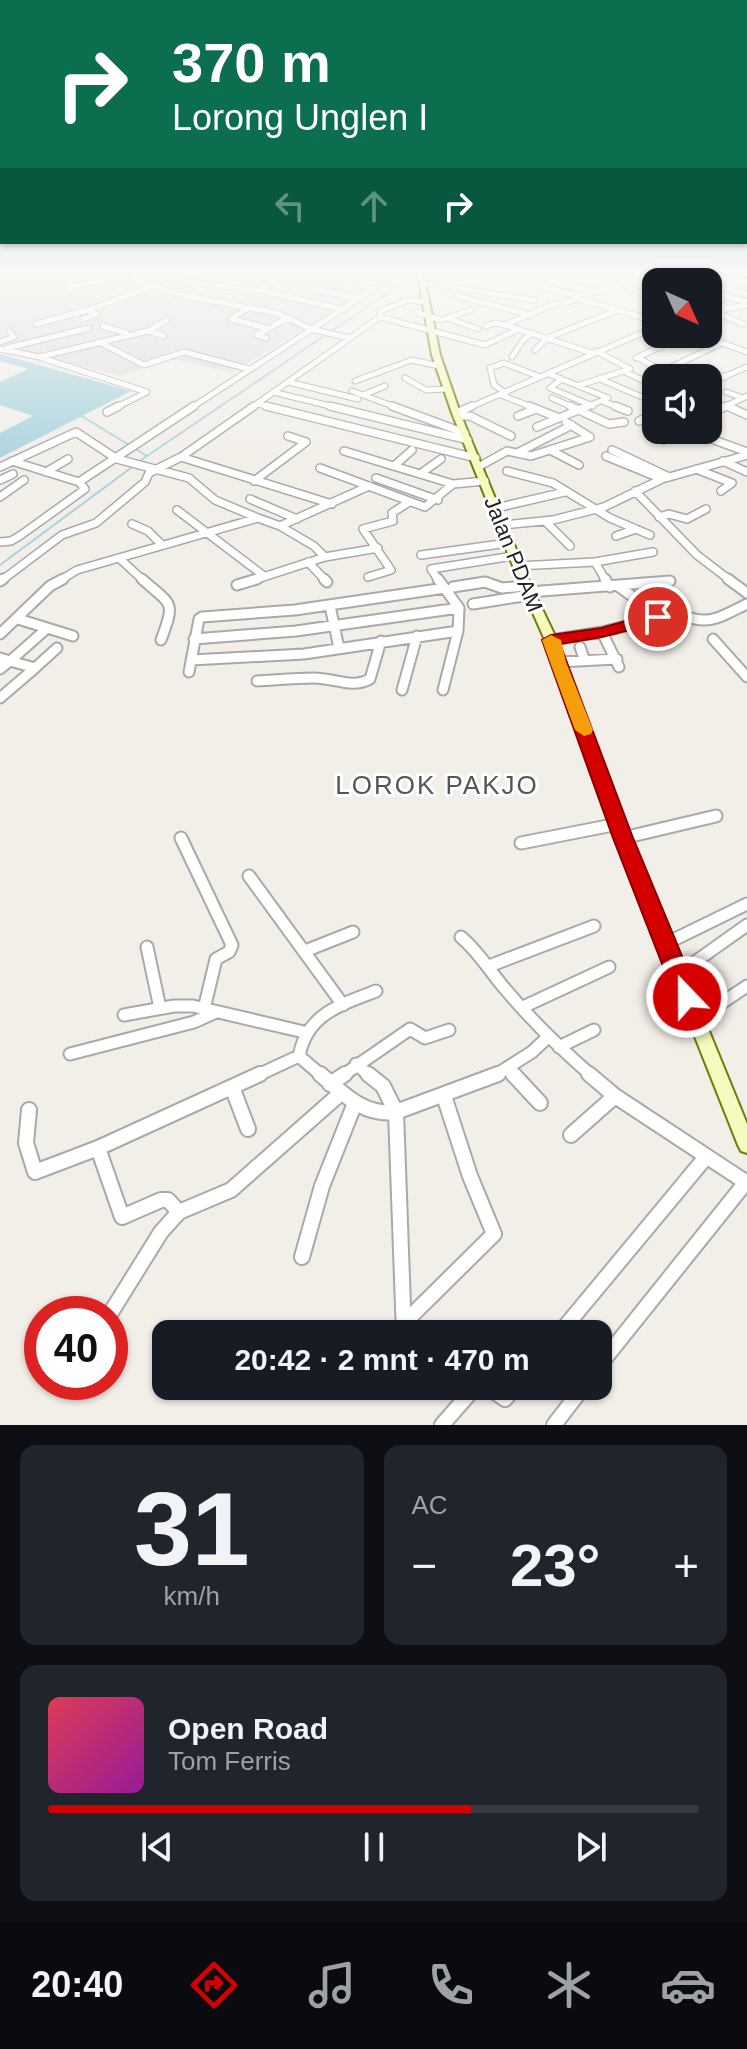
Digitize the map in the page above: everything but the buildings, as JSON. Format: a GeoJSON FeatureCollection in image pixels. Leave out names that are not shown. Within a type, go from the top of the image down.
{"type":"FeatureCollection","features":[{"type":"Feature","properties":{"kind":"street"},"geometry":{"type":"LineString","coordinates":[[2,349],[50,338]]}},
{"type":"Feature","properties":{"kind":"street"},"geometry":{"type":"LineString","coordinates":[[39,357],[116,338]]}},
{"type":"Feature","properties":{"kind":"street"},"geometry":{"type":"LineString","coordinates":[[79,482],[122,457],[249,369],[306,338]]}},
{"type":"Feature","properties":{"kind":"street"},"geometry":{"type":"LineString","coordinates":[[0,581],[62,535],[96,523],[133,493],[155,467],[181,457],[350,338]]}},
{"type":"Feature","properties":{"kind":"street","name":"Jalan PDAM"},"geometry":{"type":"LineString","coordinates":[[431,338],[457,415],[517,566],[551,640],[620,831],[747,1145]]}},
{"type":"Feature","properties":{"kind":"street"},"geometry":{"type":"LineString","coordinates":[[454,338],[486,345],[501,338]]}},
{"type":"Feature","properties":{"kind":"street"},"geometry":{"type":"LineString","coordinates":[[512,357],[527,338]]}},
{"type":"Feature","properties":{"kind":"street"},"geometry":{"type":"LineString","coordinates":[[535,350],[547,338],[621,362],[630,369],[579,386]]}},
{"type":"Feature","properties":{"kind":"street"},"geometry":{"type":"LineString","coordinates":[[457,415],[627,338]]}},
{"type":"Feature","properties":{"kind":"street"},"geometry":{"type":"LineString","coordinates":[[99,342],[141,365],[184,352],[249,369]]}},
{"type":"Feature","properties":{"kind":"street"},"geometry":{"type":"LineString","coordinates":[[722,343],[747,352]]}},
{"type":"Feature","properties":{"kind":"street"},"geometry":{"type":"LineString","coordinates":[[621,362],[659,348]]}},
{"type":"Feature","properties":{"kind":"street"},"geometry":{"type":"LineString","coordinates":[[638,358],[664,371],[712,348]]}},
{"type":"Feature","properties":{"kind":"street"},"geometry":{"type":"LineString","coordinates":[[2,349],[39,357],[147,392],[107,412]]}},
{"type":"Feature","properties":{"kind":"street"},"geometry":{"type":"LineString","coordinates":[[355,381],[412,360],[439,366]]}},
{"type":"Feature","properties":{"kind":"street"},"geometry":{"type":"LineString","coordinates":[[258,404],[478,462],[506,452],[531,456],[590,437],[504,394],[494,385],[488,368],[504,363],[540,377]]}},
{"type":"Feature","properties":{"kind":"street"},"geometry":{"type":"LineString","coordinates":[[722,378],[747,367]]}},
{"type":"Feature","properties":{"kind":"street"},"geometry":{"type":"LineString","coordinates":[[625,372],[642,380]]}},
{"type":"Feature","properties":{"kind":"street"},"geometry":{"type":"LineString","coordinates":[[549,374],[606,397],[604,402]]}},
{"type":"Feature","properties":{"kind":"street"},"geometry":{"type":"LineString","coordinates":[[405,378],[426,390],[447,389]]}},
{"type":"Feature","properties":{"kind":"street"},"geometry":{"type":"LineString","coordinates":[[562,379],[550,388],[593,406]]}},
{"type":"Feature","properties":{"kind":"street"},"geometry":{"type":"LineString","coordinates":[[600,379],[642,396]]}},
{"type":"Feature","properties":{"kind":"street"},"geometry":{"type":"LineString","coordinates":[[288,382],[382,402],[466,436]]}},
{"type":"Feature","properties":{"kind":"street"},"geometry":{"type":"LineString","coordinates":[[366,398],[385,386]]}},
{"type":"Feature","properties":{"kind":"street"},"geometry":{"type":"LineString","coordinates":[[352,391],[366,398]]}},
{"type":"Feature","properties":{"kind":"street"},"geometry":{"type":"LineString","coordinates":[[273,392],[466,436]]}},
{"type":"Feature","properties":{"kind":"street"},"geometry":{"type":"LineString","coordinates":[[726,392],[745,397]]}},
{"type":"Feature","properties":{"kind":"street"},"geometry":{"type":"LineString","coordinates":[[382,402],[396,396]]}},
{"type":"Feature","properties":{"kind":"street"},"geometry":{"type":"LineString","coordinates":[[722,408],[745,397]]}},
{"type":"Feature","properties":{"kind":"street"},"geometry":{"type":"LineString","coordinates":[[552,398],[609,424],[624,422]]}},
{"type":"Feature","properties":{"kind":"street"},"geometry":{"type":"LineString","coordinates":[[517,453],[581,410],[604,402],[628,411]]}},
{"type":"Feature","properties":{"kind":"street"},"geometry":{"type":"LineString","coordinates":[[722,406],[747,415]]}},
{"type":"Feature","properties":{"kind":"street"},"geometry":{"type":"LineString","coordinates":[[518,416],[536,409]]}},
{"type":"Feature","properties":{"kind":"street"},"geometry":{"type":"LineString","coordinates":[[422,417],[434,411]]}},
{"type":"Feature","properties":{"kind":"street"},"geometry":{"type":"LineString","coordinates":[[344,426],[362,414]]}},
{"type":"Feature","properties":{"kind":"street"},"geometry":{"type":"LineString","coordinates":[[457,415],[470,416],[511,436]]}},
{"type":"Feature","properties":{"kind":"street"},"geometry":{"type":"LineString","coordinates":[[537,427],[565,422]]}},
{"type":"Feature","properties":{"kind":"street"},"geometry":{"type":"LineString","coordinates":[[0,467],[76,432],[122,457],[189,478],[215,500],[280,526],[314,546],[325,557]]}},
{"type":"Feature","properties":{"kind":"street"},"geometry":{"type":"LineString","coordinates":[[254,481],[306,442],[288,436]]}},
{"type":"Feature","properties":{"kind":"street"},"geometry":{"type":"LineString","coordinates":[[722,444],[747,454]]}},
{"type":"Feature","properties":{"kind":"street"},"geometry":{"type":"LineString","coordinates":[[394,466],[412,450]]}},
{"type":"Feature","properties":{"kind":"street"},"geometry":{"type":"LineString","coordinates":[[550,450],[579,465]]}},
{"type":"Feature","properties":{"kind":"street"},"geometry":{"type":"LineString","coordinates":[[344,451],[453,484],[485,481]]}},
{"type":"Feature","properties":{"kind":"street"},"geometry":{"type":"LineString","coordinates":[[609,453],[665,478]]}},
{"type":"Feature","properties":{"kind":"street"},"geometry":{"type":"LineString","coordinates":[[502,525],[546,522],[597,509],[665,478],[747,454]]}},
{"type":"Feature","properties":{"kind":"street"},"geometry":{"type":"LineString","coordinates":[[181,457],[332,504]]}},
{"type":"Feature","properties":{"kind":"street"},"geometry":{"type":"LineString","coordinates":[[46,472],[68,459]]}},
{"type":"Feature","properties":{"kind":"street"},"geometry":{"type":"LineString","coordinates":[[420,474],[441,459]]}},
{"type":"Feature","properties":{"kind":"street"},"geometry":{"type":"LineString","coordinates":[[0,542],[13,540],[85,489],[79,482],[12,461]]}},
{"type":"Feature","properties":{"kind":"street"},"geometry":{"type":"LineString","coordinates":[[723,461],[747,472]]}},
{"type":"Feature","properties":{"kind":"street"},"geometry":{"type":"LineString","coordinates":[[320,468],[427,507],[453,484]]}},
{"type":"Feature","properties":{"kind":"street"},"geometry":{"type":"LineString","coordinates":[[696,469],[732,483],[721,491]]}},
{"type":"Feature","properties":{"kind":"street"},"geometry":{"type":"LineString","coordinates":[[507,471],[522,478],[535,477],[560,486],[606,516],[650,535]]}},
{"type":"Feature","properties":{"kind":"street"},"geometry":{"type":"LineString","coordinates":[[0,480],[13,474]]}},
{"type":"Feature","properties":{"kind":"street"},"geometry":{"type":"LineString","coordinates":[[376,478],[438,500]]}},
{"type":"Feature","properties":{"kind":"street"},"geometry":{"type":"LineString","coordinates":[[0,497],[24,480]]}},
{"type":"Feature","properties":{"kind":"street"},"geometry":{"type":"LineString","coordinates":[[280,526],[369,486]]}},
{"type":"Feature","properties":{"kind":"street"},"geometry":{"type":"LineString","coordinates":[[635,491],[708,565],[746,592]]}},
{"type":"Feature","properties":{"kind":"street"},"geometry":{"type":"LineString","coordinates":[[496,508],[565,492]]}},
{"type":"Feature","properties":{"kind":"street"},"geometry":{"type":"LineString","coordinates":[[250,499],[297,519]]}},
{"type":"Feature","properties":{"kind":"street"},"geometry":{"type":"LineString","coordinates":[[368,577],[391,570],[363,529],[393,521],[392,513],[409,502]]}},
{"type":"Feature","properties":{"kind":"street"},"geometry":{"type":"LineString","coordinates":[[659,517],[669,514],[687,519],[706,509]]}},
{"type":"Feature","properties":{"kind":"street"},"geometry":{"type":"LineString","coordinates":[[177,510],[209,531],[235,556],[264,576]]}},
{"type":"Feature","properties":{"kind":"street"},"geometry":{"type":"LineString","coordinates":[[0,634],[61,578],[88,566],[258,518]]}},
{"type":"Feature","properties":{"kind":"street"},"geometry":{"type":"LineString","coordinates":[[546,522],[570,546]]}},
{"type":"Feature","properties":{"kind":"street"},"geometry":{"type":"LineString","coordinates":[[132,524],[148,531],[162,545]]}},
{"type":"Feature","properties":{"kind":"street"},"geometry":{"type":"LineString","coordinates":[[616,536],[636,529]]}},
{"type":"Feature","properties":{"kind":"street"},"geometry":{"type":"LineString","coordinates":[[421,555],[508,543]]}},
{"type":"Feature","properties":{"kind":"street"},"geometry":{"type":"LineString","coordinates":[[237,585],[325,557],[378,548]]}},
{"type":"Feature","properties":{"kind":"street"},"geometry":{"type":"LineString","coordinates":[[517,566],[595,562],[653,552]]}},
{"type":"Feature","properties":{"kind":"street"},"geometry":{"type":"LineString","coordinates":[[443,690],[458,631],[459,608],[449,588],[432,568],[513,556]]}},
{"type":"Feature","properties":{"kind":"street"},"geometry":{"type":"LineString","coordinates":[[119,558],[170,604],[172,611],[161,640]]}},
{"type":"Feature","properties":{"kind":"street"},"geometry":{"type":"LineString","coordinates":[[308,562],[327,582]]}},
{"type":"Feature","properties":{"kind":"street"},"geometry":{"type":"LineString","coordinates":[[551,640],[602,632],[657,618],[654,612],[614,587],[595,562]]}},
{"type":"Feature","properties":{"kind":"street"},"geometry":{"type":"LineString","coordinates":[[189,672],[194,639],[202,617],[330,606],[485,582],[528,591],[670,581]]}},
{"type":"Feature","properties":{"kind":"street"},"geometry":{"type":"LineString","coordinates":[[473,604],[528,591]]}},
{"type":"Feature","properties":{"kind":"street"},"geometry":{"type":"LineString","coordinates":[[654,612],[668,608],[690,619],[706,622],[747,604]]}},
{"type":"Feature","properties":{"kind":"street"},"geometry":{"type":"LineString","coordinates":[[330,606],[339,648]]}},
{"type":"Feature","properties":{"kind":"street"},"geometry":{"type":"LineString","coordinates":[[194,639],[335,625],[459,608]]}},
{"type":"Feature","properties":{"kind":"street"},"geometry":{"type":"LineString","coordinates":[[18,619],[73,636]]}},
{"type":"Feature","properties":{"kind":"street"},"geometry":{"type":"LineString","coordinates":[[0,669],[5,659],[44,631]]}},
{"type":"Feature","properties":{"kind":"street"},"geometry":{"type":"LineString","coordinates":[[191,660],[252,659],[458,631]]}},
{"type":"Feature","properties":{"kind":"street"},"geometry":{"type":"LineString","coordinates":[[558,662],[618,663],[602,632]]}},
{"type":"Feature","properties":{"kind":"street"},"geometry":{"type":"LineString","coordinates":[[402,690],[417,636]]}},
{"type":"Feature","properties":{"kind":"street"},"geometry":{"type":"LineString","coordinates":[[713,639],[747,677]]}},
{"type":"Feature","properties":{"kind":"street"},"geometry":{"type":"LineString","coordinates":[[257,681],[324,677],[344,684],[366,683],[370,679],[381,641]]}},
{"type":"Feature","properties":{"kind":"street"},"geometry":{"type":"LineString","coordinates":[[580,647],[585,661]]}},
{"type":"Feature","properties":{"kind":"street"},"geometry":{"type":"LineString","coordinates":[[0,698],[57,648]]}},
{"type":"Feature","properties":{"kind":"street"},"geometry":{"type":"LineString","coordinates":[[5,659],[35,668]]}},
{"type":"Feature","properties":{"kind":"street"},"geometry":{"type":"LineString","coordinates":[[521,843],[716,816]]}},
{"type":"Feature","properties":{"kind":"street"},"geometry":{"type":"LineString","coordinates":[[70,1054],[194,1022],[210,1011],[216,959],[229,952],[232,945],[181,838]]}},
{"type":"Feature","properties":{"kind":"street"},"geometry":{"type":"LineString","coordinates":[[249,876],[343,1005]]}},
{"type":"Feature","properties":{"kind":"street"},"geometry":{"type":"LineString","coordinates":[[665,944],[747,904]]}},
{"type":"Feature","properties":{"kind":"street"},"geometry":{"type":"LineString","coordinates":[[678,974],[747,925]]}},
{"type":"Feature","properties":{"kind":"street"},"geometry":{"type":"LineString","coordinates":[[489,966],[594,926]]}},
{"type":"Feature","properties":{"kind":"street"},"geometry":{"type":"LineString","coordinates":[[305,951],[353,932]]}},
{"type":"Feature","properties":{"kind":"street"},"geometry":{"type":"LineString","coordinates":[[461,937],[559,1047],[615,1096],[747,1182],[612,1350]]}},
{"type":"Feature","properties":{"kind":"street"},"geometry":{"type":"LineString","coordinates":[[147,947],[160,1008]]}},
{"type":"Feature","properties":{"kind":"street"},"geometry":{"type":"LineString","coordinates":[[523,1007],[609,967]]}},
{"type":"Feature","properties":{"kind":"street"},"geometry":{"type":"LineString","coordinates":[[696,1020],[747,986]]}},
{"type":"Feature","properties":{"kind":"street"},"geometry":{"type":"LineString","coordinates":[[299,1056],[304,1032],[323,1013],[376,991]]}},
{"type":"Feature","properties":{"kind":"street"},"geometry":{"type":"LineString","coordinates":[[124,1015],[174,1006],[304,1032]]}},
{"type":"Feature","properties":{"kind":"street"},"geometry":{"type":"LineString","coordinates":[[121,1296],[161,1232],[179,1212],[231,1190],[336,1088],[356,1064],[410,1029],[425,1038],[449,1030]]}},
{"type":"Feature","properties":{"kind":"street"},"geometry":{"type":"LineString","coordinates":[[559,1047],[594,1030]]}},
{"type":"Feature","properties":{"kind":"street"},"geometry":{"type":"LineString","coordinates":[[299,1056],[367,1111],[396,1112],[489,1079],[549,1036]]}},
{"type":"Feature","properties":{"kind":"street"},"geometry":{"type":"LineString","coordinates":[[29,1110],[26,1143],[35,1172],[98,1148],[299,1056]]}},
{"type":"Feature","properties":{"kind":"street"},"geometry":{"type":"LineString","coordinates":[[356,1064],[383,1086],[396,1112],[404,1320]]}},
{"type":"Feature","properties":{"kind":"street"},"geometry":{"type":"LineString","coordinates":[[508,1068],[540,1103]]}},
{"type":"Feature","properties":{"kind":"street"},"geometry":{"type":"LineString","coordinates":[[232,1087],[248,1129]]}},
{"type":"Feature","properties":{"kind":"street"},"geometry":{"type":"LineString","coordinates":[[413,1320],[494,1234],[470,1176],[444,1096]]}},
{"type":"Feature","properties":{"kind":"street"},"geometry":{"type":"LineString","coordinates":[[571,1135],[615,1096]]}},
{"type":"Feature","properties":{"kind":"street"},"geometry":{"type":"LineString","coordinates":[[302,1257],[322,1186],[355,1103]]}},
{"type":"Feature","properties":{"kind":"street"},"geometry":{"type":"LineString","coordinates":[[98,1148],[122,1217],[161,1200],[168,1200],[179,1212]]}},
{"type":"Feature","properties":{"kind":"street"},"geometry":{"type":"LineString","coordinates":[[571,1320],[706,1157]]}},
{"type":"Feature","properties":{"kind":"street"},"geometry":{"type":"LineString","coordinates":[[442,1425],[464,1400]]}},
{"type":"Feature","properties":{"kind":"street"},"geometry":{"type":"LineString","coordinates":[[554,1425],[573,1400]]}},
{"type":"Feature","properties":{"kind":"shaded area"},"geometry":{"type":"Polygon","coordinates":[[[0,338],[290,338],[232,373],[174,359],[120,376],[0,345],[0,338]]]}},
{"type":"Feature","properties":{"kind":"water"},"geometry":{"type":"Polygon","coordinates":[[[0,354],[131,391],[0,458],[0,433],[33,416],[0,405],[0,382],[28,369],[0,361],[0,354]]]}},
{"type":"Feature","properties":{"kind":"waterway"},"geometry":{"type":"LineString","coordinates":[[147,456],[322,338]]}},
{"type":"Feature","properties":{"kind":"waterway"},"geometry":{"type":"LineString","coordinates":[[80,415],[147,456]]}},
{"type":"Feature","properties":{"kind":"waterway"},"geometry":{"type":"LineString","coordinates":[[0,565],[147,456]]}},
{"type":"Feature","properties":{"kind":"slow traffic"},"geometry":{"type":"LineString","coordinates":[[553,640],[558,662],[584,730]]}},
{"type":"Feature","properties":{"kind":"district","name":"LOROK PAKJO"},"geometry":{"type":"Point","coordinates":[437,785]}},
{"type":"Feature","properties":{"kind":"route"},"geometry":{"type":"LineString","coordinates":[[658,617],[602,632],[551,640],[623,838],[687,997]]}}]}
